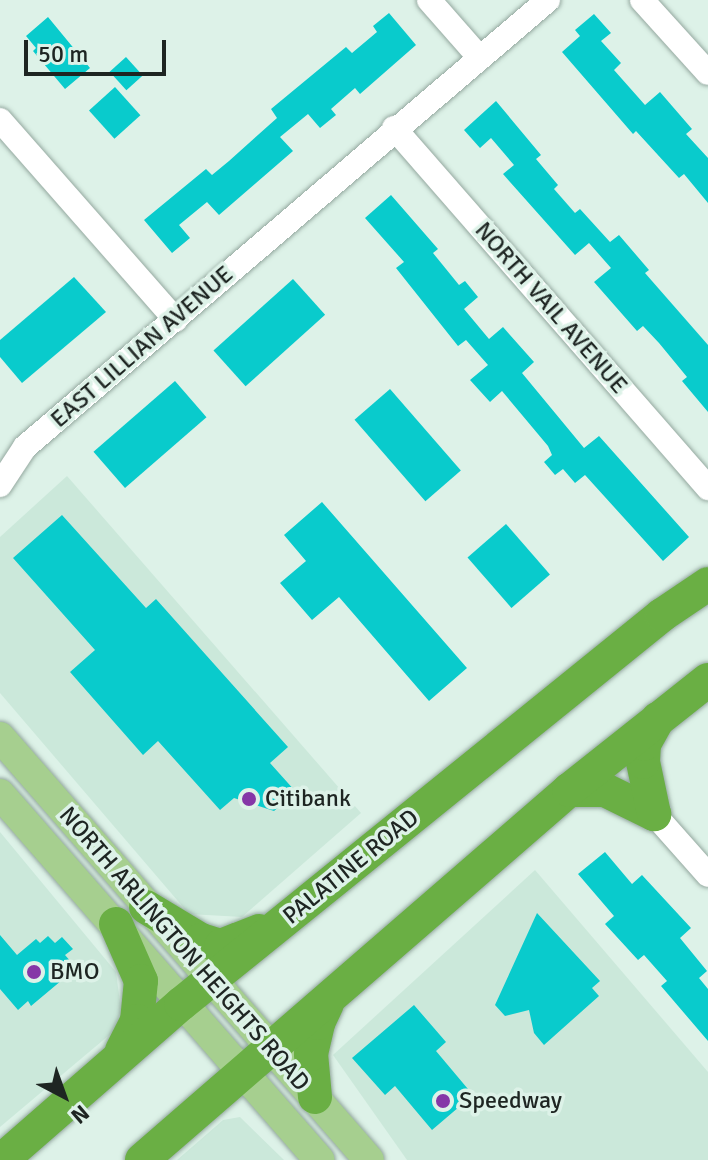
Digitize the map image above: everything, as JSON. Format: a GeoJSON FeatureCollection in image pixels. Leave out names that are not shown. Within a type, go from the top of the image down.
{"type":"FeatureCollection","features":[{"type":"Feature","properties":{"kind":"highway"},"geometry":{"type":"LineString","coordinates":[[662,615],[708,574]]}},
{"type":"Feature","properties":{"kind":"highway","name":"PALATINE ROAD"},"geometry":{"type":"LineString","coordinates":[[2,1160],[210,980],[662,615],[708,584]]}},
{"type":"Feature","properties":{"kind":"highway"},"geometry":{"type":"LineString","coordinates":[[142,1160],[569,790],[708,680]]}},
{"type":"Feature","properties":{"kind":"highway"},"geometry":{"type":"LineString","coordinates":[[654,814],[643,762],[644,744],[658,719]]}},
{"type":"Feature","properties":{"kind":"highway"},"geometry":{"type":"LineString","coordinates":[[569,790],[605,790],[654,814]]}},
{"type":"Feature","properties":{"kind":"highway"},"geometry":{"type":"LineString","coordinates":[[146,907],[201,940],[221,946],[285,921]]}},
{"type":"Feature","properties":{"kind":"highway"},"geometry":{"type":"LineString","coordinates":[[116,924],[141,981],[137,1021],[117,1061]]}},
{"type":"Feature","properties":{"kind":"highway"},"geometry":{"type":"LineString","coordinates":[[315,1097],[311,1054],[318,1023],[329,1000]]}},
{"type":"Feature","properties":{"kind":"main road","name":"NORTH ARLINGTON HEIGHTS ROAD"},"geometry":{"type":"LineString","coordinates":[[0,737],[369,1160]]}},
{"type":"Feature","properties":{"kind":"main road","name":"NORTH ARLINGTON HEIGHTS ROAD"},"geometry":{"type":"LineString","coordinates":[[0,794],[319,1160]]}},
{"type":"Feature","properties":{"kind":"street"},"geometry":{"type":"LineString","coordinates":[[429,0],[480,58]]}},
{"type":"Feature","properties":{"kind":"street","name":"EAST LILLIAN AVENUE"},"geometry":{"type":"LineString","coordinates":[[0,485],[25,447],[176,320],[394,128],[548,0]]}},
{"type":"Feature","properties":{"kind":"street"},"geometry":{"type":"LineString","coordinates":[[642,0],[708,73]]}},
{"type":"Feature","properties":{"kind":"street"},"geometry":{"type":"LineString","coordinates":[[0,120],[176,320]]}},
{"type":"Feature","properties":{"kind":"street","name":"NORTH VAIL AVENUE"},"geometry":{"type":"LineString","coordinates":[[394,128],[708,488]]}},
{"type":"Feature","properties":{"kind":"street"},"geometry":{"type":"LineString","coordinates":[[654,814],[708,875]]}},
{"type":"Feature","properties":{"kind":"shaded area"},"geometry":{"type":"Polygon","coordinates":[[[67,476],[361,813],[242,917],[189,914],[0,693],[0,537],[67,476]]]}},
{"type":"Feature","properties":{"kind":"shaded area"},"geometry":{"type":"Polygon","coordinates":[[[0,832],[116,972],[121,1010],[114,1031],[0,1127],[0,832]]]}},
{"type":"Feature","properties":{"kind":"shaded area"},"geometry":{"type":"Polygon","coordinates":[[[535,870],[708,1072],[708,1160],[407,1160],[333,1055],[535,870]]]}},
{"type":"Feature","properties":{"kind":"shaded area"},"geometry":{"type":"Polygon","coordinates":[[[240,1117],[284,1160],[177,1160],[223,1120],[240,1117]]]}},
{"type":"Feature","properties":{"kind":"building"},"geometry":{"type":"Polygon","coordinates":[[[389,13],[416,45],[360,94],[355,88],[331,109],[336,115],[320,128],[308,114],[280,137],[293,151],[219,215],[207,202],[179,225],[190,238],[172,253],[144,220],[206,169],[212,175],[229,161],[277,118],[271,109],[346,47],[352,53],[377,32],[373,26],[389,13]]]}},
{"type":"Feature","properties":{"kind":"building"},"geometry":{"type":"Polygon","coordinates":[[[594,14],[611,33],[601,41],[621,63],[614,70],[645,105],[660,92],[692,129],[686,134],[708,158],[708,203],[684,174],[679,178],[636,131],[633,134],[562,52],[580,36],[575,30],[594,14]]]}},
{"type":"Feature","properties":{"kind":"building"},"geometry":{"type":"Polygon","coordinates":[[[48,17],[90,68],[65,89],[33,51],[36,48],[26,36],[48,17]]]}},
{"type":"Feature","properties":{"kind":"building"},"geometry":{"type":"Polygon","coordinates":[[[126,57],[143,76],[126,90],[110,72],[126,57]]]}},
{"type":"Feature","properties":{"kind":"building"},"geometry":{"type":"Polygon","coordinates":[[[115,87],[140,115],[114,139],[89,110],[115,87]]]}},
{"type":"Feature","properties":{"kind":"building"},"geometry":{"type":"Polygon","coordinates":[[[496,101],[541,155],[536,159],[558,185],[554,189],[575,213],[580,209],[610,242],[619,235],[649,270],[645,273],[708,345],[708,412],[682,381],[687,377],[659,343],[643,326],[637,331],[594,282],[611,268],[589,243],[575,255],[503,174],[514,165],[491,138],[480,148],[464,130],[496,101]]]}},
{"type":"Feature","properties":{"kind":"building"},"geometry":{"type":"Polygon","coordinates":[[[391,195],[438,249],[433,253],[459,285],[465,281],[478,297],[464,309],[489,339],[503,327],[534,362],[522,373],[584,448],[599,436],[689,537],[663,561],[585,475],[575,483],[563,469],[555,475],[544,462],[552,455],[548,446],[502,391],[490,402],[470,380],[488,365],[466,340],[458,346],[396,268],[404,262],[365,218],[391,195]]]}},
{"type":"Feature","properties":{"kind":"building"},"geometry":{"type":"Polygon","coordinates":[[[74,277],[106,312],[22,383],[0,357],[0,340],[74,277]]]}},
{"type":"Feature","properties":{"kind":"building"},"geometry":{"type":"Polygon","coordinates":[[[293,279],[325,315],[246,386],[213,351],[293,279]]]}},
{"type":"Feature","properties":{"kind":"building"},"geometry":{"type":"Polygon","coordinates":[[[175,381],[206,417],[125,488],[93,452],[175,381]]]}},
{"type":"Feature","properties":{"kind":"building"},"geometry":{"type":"Polygon","coordinates":[[[390,389],[461,471],[425,501],[355,420],[390,389]]]}},
{"type":"Feature","properties":{"kind":"building"},"geometry":{"type":"Polygon","coordinates":[[[322,502],[467,668],[429,701],[339,597],[312,620],[280,583],[306,561],[284,535],[322,502]]]}},
{"type":"Feature","properties":{"kind":"building"},"geometry":{"type":"Polygon","coordinates":[[[62,515],[146,608],[156,599],[288,747],[270,763],[296,792],[274,811],[234,798],[220,810],[158,741],[143,755],[70,672],[95,650],[13,558],[62,515]]]}},
{"type":"Feature","properties":{"kind":"building"},"geometry":{"type":"Polygon","coordinates":[[[506,524],[550,575],[511,608],[468,557],[506,524]]]}},
{"type":"Feature","properties":{"kind":"building"},"geometry":{"type":"Polygon","coordinates":[[[605,852],[632,884],[642,875],[691,928],[680,938],[707,971],[699,978],[708,989],[708,1041],[661,986],[667,981],[644,955],[638,960],[605,924],[614,916],[578,874],[605,852]]]}},
{"type":"Feature","properties":{"kind":"building"},"geometry":{"type":"Polygon","coordinates":[[[537,913],[600,981],[592,988],[599,996],[544,1045],[534,1033],[529,1010],[505,1016],[495,1005],[537,913]]]}},
{"type":"Feature","properties":{"kind":"building","name":"BMO"},"geometry":{"type":"Polygon","coordinates":[[[0,935],[17,955],[36,939],[40,943],[48,936],[55,943],[62,937],[73,949],[65,955],[72,963],[64,970],[68,975],[31,1006],[28,1001],[18,1010],[0,989],[0,935]]]}},
{"type":"Feature","properties":{"kind":"building","name":"Speedway"},"geometry":{"type":"Polygon","coordinates":[[[414,1005],[446,1042],[436,1051],[473,1095],[432,1130],[395,1086],[385,1095],[352,1058],[414,1005]]]}},
{"type":"Feature","properties":{"kind":"place","name":"Citibank"},"geometry":{"type":"Point","coordinates":[249,799]}},
{"type":"Feature","properties":{"kind":"place","name":"BMO"},"geometry":{"type":"Point","coordinates":[34,972]}},
{"type":"Feature","properties":{"kind":"place","name":"Speedway"},"geometry":{"type":"Point","coordinates":[443,1101]}}]}
